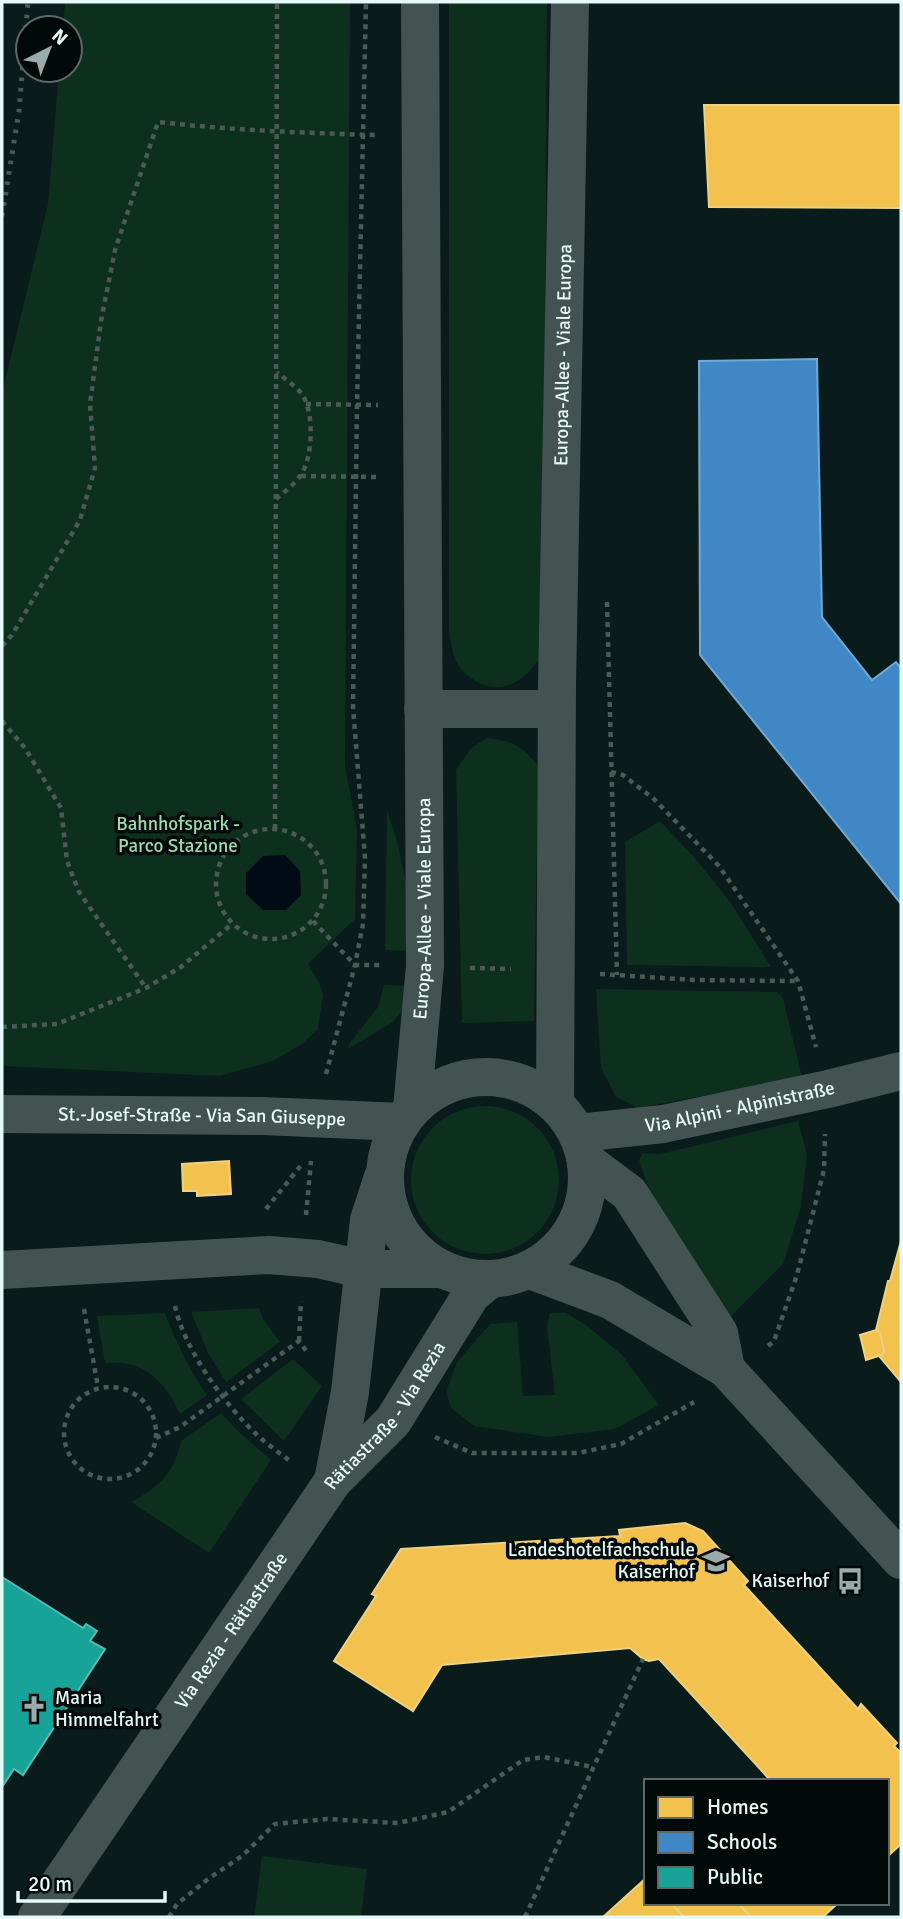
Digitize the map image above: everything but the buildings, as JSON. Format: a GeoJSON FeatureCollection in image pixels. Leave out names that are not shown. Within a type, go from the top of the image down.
{"type":"FeatureCollection","features":[{"type":"Feature","properties":{"kind":"street","name":"Europa-Allee - Viale Europa"},"geometry":{"type":"LineString","coordinates":[[407,1116],[425,966],[420,2]]}},
{"type":"Feature","properties":{"kind":"street","name":"Europa-Allee - Viale Europa"},"geometry":{"type":"LineString","coordinates":[[555,1102],[556,709],[570,2]]}},
{"type":"Feature","properties":{"kind":"street"},"geometry":{"type":"LineString","coordinates":[[423,709],[556,709]]}},
{"type":"Feature","properties":{"kind":"street","name":"Via Alpini - Alpinistraße"},"geometry":{"type":"LineString","coordinates":[[582,1147],[663,1124],[901,1071]]}},
{"type":"Feature","properties":{"kind":"street"},"geometry":{"type":"LineString","coordinates":[[582,1147],[587,1193],[577,1225],[557,1251],[530,1270],[489,1280],[465,1277],[442,1269],[423,1257],[407,1241],[395,1222],[388,1200],[385,1169],[391,1144],[407,1116],[444,1086],[482,1076],[521,1082],[555,1102],[582,1147],[629,1193],[719,1333],[729,1373]]}},
{"type":"Feature","properties":{"kind":"street","name":"St.-Josef-Straße - Via San Giuseppe"},"geometry":{"type":"LineString","coordinates":[[2,1114],[407,1116]]}},
{"type":"Feature","properties":{"kind":"street","name":"Rätiastraße - Via Rezia"},"geometry":{"type":"LineString","coordinates":[[330,1486],[350,1392],[369,1220],[385,1169]]}},
{"type":"Feature","properties":{"kind":"street"},"geometry":{"type":"LineString","coordinates":[[2,1270],[269,1255],[318,1259],[362,1269],[442,1269]]}},
{"type":"Feature","properties":{"kind":"street"},"geometry":{"type":"LineString","coordinates":[[530,1270],[610,1300],[729,1373],[901,1560]]}},
{"type":"Feature","properties":{"kind":"street","name":"Rätiastraße - Via Rezia"},"geometry":{"type":"LineString","coordinates":[[330,1486],[393,1421],[471,1295],[489,1280]]}},
{"type":"Feature","properties":{"kind":"street","name":"Via Rezia - Rätiastraße"},"geometry":{"type":"LineString","coordinates":[[37,1917],[330,1486]]}},
{"type":"Feature","properties":{"kind":"path"},"geometry":{"type":"LineString","coordinates":[[275,828],[277,2]]}},
{"type":"Feature","properties":{"kind":"path"},"geometry":{"type":"LineString","coordinates":[[328,1065],[355,965],[363,923],[365,858],[353,707],[366,2]]}},
{"type":"Feature","properties":{"kind":"path"},"geometry":{"type":"LineString","coordinates":[[2,646],[12,635],[80,520],[95,468],[90,404],[101,321],[115,250],[158,122],[277,132],[420,136]]}},
{"type":"Feature","properties":{"kind":"path"},"geometry":{"type":"LineString","coordinates":[[276,372],[303,395],[311,437],[310,456],[301,476],[276,499]]}},
{"type":"Feature","properties":{"kind":"path"},"geometry":{"type":"LineString","coordinates":[[306,404],[421,405]]}},
{"type":"Feature","properties":{"kind":"path"},"geometry":{"type":"LineString","coordinates":[[301,476],[422,477]]}},
{"type":"Feature","properties":{"kind":"path"},"geometry":{"type":"LineString","coordinates":[[2,721],[25,748],[61,808],[67,861],[79,892],[146,988]]}},
{"type":"Feature","properties":{"kind":"path"},"geometry":{"type":"LineString","coordinates":[[393,1421],[472,1453],[578,1454],[621,1444],[675,1414],[774,1341],[797,1275],[824,1170],[828,1089],[798,981],[719,866],[654,799],[623,775],[611,772],[617,975],[694,980],[798,981]]}},
{"type":"Feature","properties":{"kind":"path"},"geometry":{"type":"LineString","coordinates":[[275,828],[295,833],[311,846],[323,863],[327,883],[324,903],[313,921],[298,933],[278,940],[258,938],[239,930],[225,915],[217,895],[217,875],[223,856],[237,841],[254,831],[275,828]]}},
{"type":"Feature","properties":{"kind":"path"},"geometry":{"type":"LineString","coordinates":[[313,921],[355,965]]}},
{"type":"Feature","properties":{"kind":"path"},"geometry":{"type":"LineString","coordinates":[[2,1027],[57,1024],[146,988],[181,967],[233,923]]}},
{"type":"Feature","properties":{"kind":"path"},"geometry":{"type":"LineString","coordinates":[[303,1258],[311,1153]]}},
{"type":"Feature","properties":{"kind":"path"},"geometry":{"type":"LineString","coordinates":[[166,1261],[178,1317],[193,1352],[223,1397],[257,1434],[330,1486]]}},
{"type":"Feature","properties":{"kind":"path"},"geometry":{"type":"LineString","coordinates":[[77,1266],[98,1387]]}},
{"type":"Feature","properties":{"kind":"path"},"geometry":{"type":"LineString","coordinates":[[156,1438],[180,1427],[299,1341],[324,1374],[350,1392]]}},
{"type":"Feature","properties":{"kind":"path"},"geometry":{"type":"LineString","coordinates":[[98,1387],[120,1387],[140,1397],[153,1415],[156,1438],[149,1459],[132,1474],[111,1480],[89,1475],[72,1460],[63,1439],[65,1416],[78,1398],[98,1387]]}},
{"type":"Feature","properties":{"kind":"path"},"geometry":{"type":"LineString","coordinates":[[525,1917],[643,1659]]}},
{"type":"Feature","properties":{"kind":"path"},"geometry":{"type":"LineString","coordinates":[[169,1917],[177,1904],[242,1856],[275,1824],[327,1819],[397,1823],[448,1812],[523,1760],[544,1758],[593,1767]]}},
{"type":"Feature","properties":{"kind":"green space","name":"Bahnhofspark - Parco Stazione"},"geometry":{"type":"Polygon","coordinates":[[[65,2],[350,2],[345,766],[357,829],[355,919],[308,964],[323,995],[318,1029],[302,1044],[273,1061],[220,1076],[2,1066],[2,393],[48,204],[58,84],[84,84],[84,14],[64,14],[65,2]]]}},
{"type":"Feature","properties":{"kind":"green space"},"geometry":{"type":"Polygon","coordinates":[[[449,2],[547,2],[544,652],[524,676],[507,686],[498,687],[477,682],[461,669],[454,656],[449,631],[449,2]]]}},
{"type":"Feature","properties":{"kind":"green space"},"geometry":{"type":"Polygon","coordinates":[[[487,738],[517,746],[540,768],[534,1021],[462,1023],[456,770],[471,748],[487,738]]]}},
{"type":"Feature","properties":{"kind":"green space"},"geometry":{"type":"Polygon","coordinates":[[[387,810],[406,883],[408,951],[385,950],[387,810]]]}},
{"type":"Feature","properties":{"kind":"green space"},"geometry":{"type":"Polygon","coordinates":[[[660,821],[694,857],[731,903],[771,967],[627,965],[625,842],[660,821]]]}},
{"type":"Feature","properties":{"kind":"green space"},"geometry":{"type":"Polygon","coordinates":[[[384,985],[408,986],[406,1005],[393,1022],[348,1049],[378,1007],[384,985]]]}},
{"type":"Feature","properties":{"kind":"green space"},"geometry":{"type":"Polygon","coordinates":[[[596,989],[777,992],[783,998],[802,1077],[638,1108],[616,1097],[601,1068],[596,989]]]}},
{"type":"Feature","properties":{"kind":"green space"},"geometry":{"type":"Polygon","coordinates":[[[485,1106],[513,1112],[537,1128],[553,1152],[559,1180],[553,1208],[537,1232],[513,1248],[485,1254],[457,1248],[433,1232],[417,1208],[411,1180],[417,1152],[433,1128],[457,1112],[485,1106]]]}},
{"type":"Feature","properties":{"kind":"green space"},"geometry":{"type":"Polygon","coordinates":[[[798,1121],[807,1154],[801,1207],[783,1264],[729,1318],[650,1194],[639,1160],[643,1153],[660,1154],[798,1121]]]}},
{"type":"Feature","properties":{"kind":"green space"},"geometry":{"type":"Polygon","coordinates":[[[259,1308],[263,1319],[280,1342],[226,1382],[208,1353],[191,1312],[259,1308]]]}},
{"type":"Feature","properties":{"kind":"green space"},"geometry":{"type":"Polygon","coordinates":[[[165,1313],[183,1355],[207,1395],[180,1414],[160,1382],[151,1375],[131,1365],[105,1363],[97,1316],[165,1313]]]}},
{"type":"Feature","properties":{"kind":"green space"},"geometry":{"type":"Polygon","coordinates":[[[550,1313],[566,1313],[586,1325],[622,1355],[659,1405],[615,1429],[548,1437],[474,1426],[451,1408],[446,1392],[457,1362],[490,1324],[517,1322],[523,1396],[555,1395],[547,1326],[550,1313]]]}},
{"type":"Feature","properties":{"kind":"green space"},"geometry":{"type":"Polygon","coordinates":[[[293,1359],[322,1386],[284,1441],[241,1399],[293,1359]]]}},
{"type":"Feature","properties":{"kind":"green space"},"geometry":{"type":"Polygon","coordinates":[[[221,1413],[271,1460],[209,1553],[131,1502],[150,1491],[164,1478],[174,1462],[181,1441],[221,1413]]]}},
{"type":"Feature","properties":{"kind":"green space"},"geometry":{"type":"Polygon","coordinates":[[[262,1856],[367,1869],[361,1917],[254,1917],[262,1856]]]}},
{"type":"Feature","properties":{"kind":"shaded area"},"geometry":{"type":"Polygon","coordinates":[[[285,855],[300,871],[301,895],[286,910],[263,910],[246,894],[246,873],[263,856],[285,855]]]}},
{"type":"Feature","properties":{"kind":"railway"},"geometry":{"type":"LineString","coordinates":[[2,216],[19,111],[28,2]]}},
{"type":"Feature","properties":{"kind":"place","name":"Landeshotelfachschule Kaiserhof"},"geometry":{"type":"Point","coordinates":[716,1561]}},
{"type":"Feature","properties":{"kind":"place","name":"Kaiserhof"},"geometry":{"type":"Point","coordinates":[850,1581]}},
{"type":"Feature","properties":{"kind":"place","name":"Maria Himmelfahrt"},"geometry":{"type":"Point","coordinates":[34,1709]}}]}
